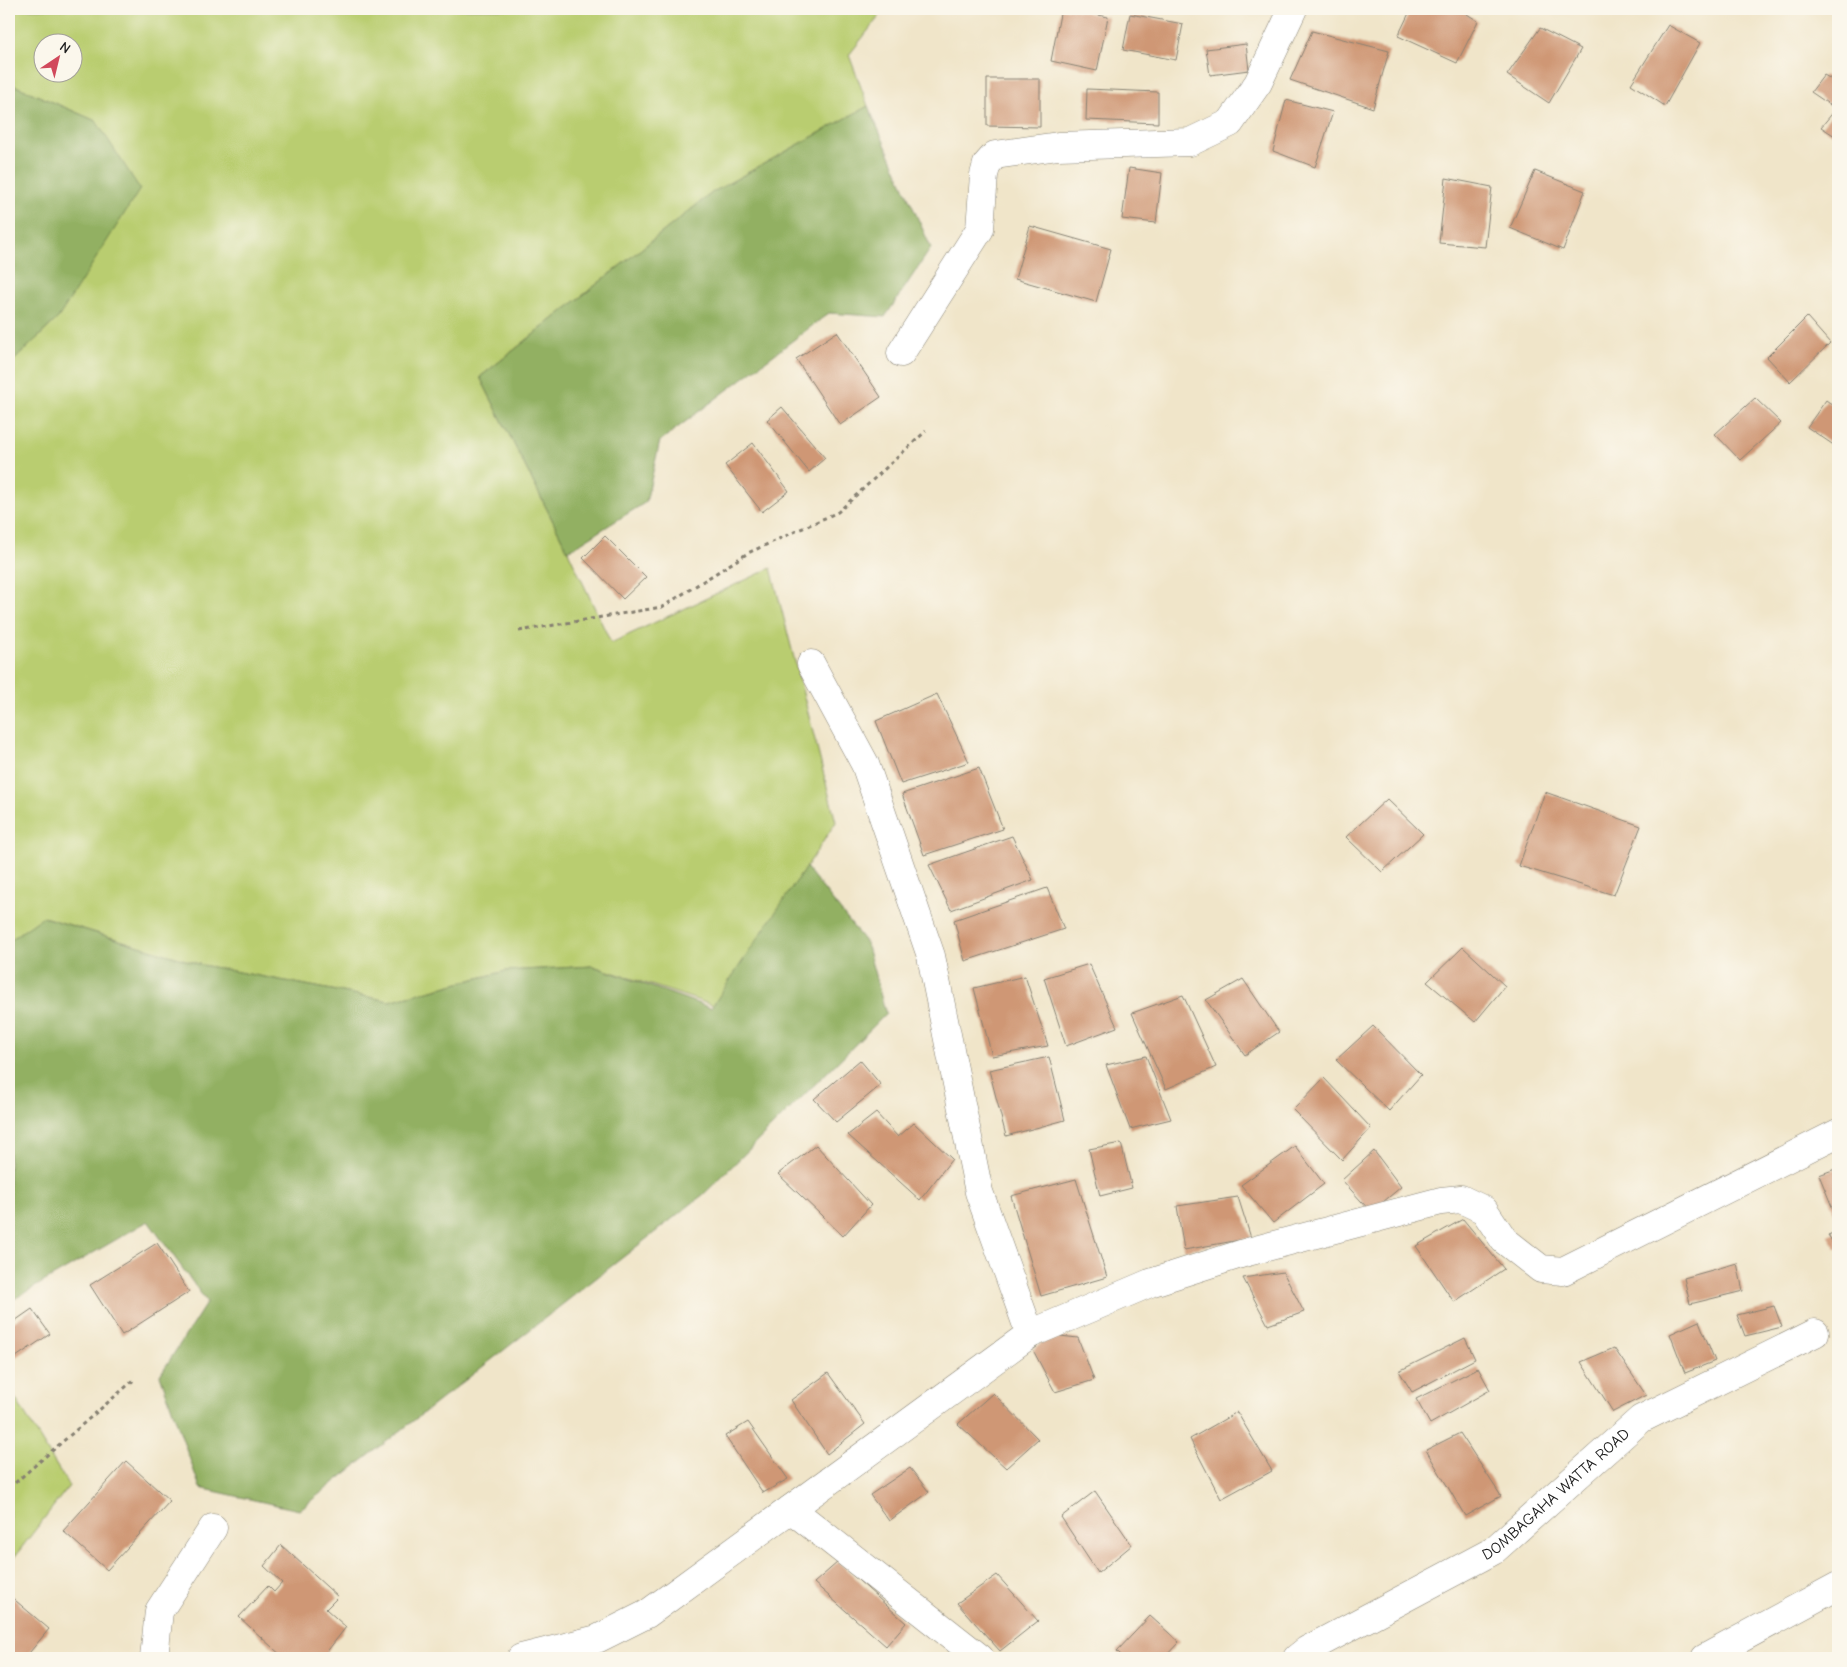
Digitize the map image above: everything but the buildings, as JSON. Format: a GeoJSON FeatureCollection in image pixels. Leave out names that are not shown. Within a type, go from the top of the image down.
{"type":"FeatureCollection","features":[{"type":"Feature","properties":{"kind":"street"},"geometry":{"type":"LineString","coordinates":[[901,353],[980,229],[984,175],[987,164],[995,155],[1058,146],[1190,142],[1230,122],[1258,83],[1293,9]]}},
{"type":"Feature","properties":{"kind":"street"},"geometry":{"type":"LineString","coordinates":[[811,664],[864,764],[931,956],[979,1192],[1030,1334]]}},
{"type":"Feature","properties":{"kind":"street"},"geometry":{"type":"LineString","coordinates":[[521,1658],[597,1639],[647,1614],[1030,1334],[1150,1283],[1244,1253],[1441,1201],[1461,1199],[1484,1210],[1504,1240],[1541,1269],[1563,1271],[1838,1133]]}},
{"type":"Feature","properties":{"kind":"street","name":"DOMBAGAHA WATTA ROAD"},"geometry":{"type":"LineString","coordinates":[[1297,1658],[1307,1650],[1493,1551],[1641,1420],[1815,1333]]}},
{"type":"Feature","properties":{"kind":"street"},"geometry":{"type":"LineString","coordinates":[[791,1509],[980,1658]]}},
{"type":"Feature","properties":{"kind":"street"},"geometry":{"type":"LineString","coordinates":[[154,1658],[159,1611],[213,1528]]}},
{"type":"Feature","properties":{"kind":"street"},"geometry":{"type":"LineString","coordinates":[[1705,1658],[1838,1586]]}},
{"type":"Feature","properties":{"kind":"path"},"geometry":{"type":"LineString","coordinates":[[519,631],[662,607],[748,553],[838,512],[926,431]]}},
{"type":"Feature","properties":{"kind":"path"},"geometry":{"type":"LineString","coordinates":[[9,1488],[135,1379]]}},
{"type":"Feature","properties":{"kind":"green space"},"geometry":{"type":"Polygon","coordinates":[[[9,9],[885,9],[849,55],[868,106],[713,192],[480,377],[568,551],[611,643],[771,568],[836,822],[715,1006],[593,966],[506,971],[389,1001],[202,965],[44,917],[9,941],[9,365],[58,318],[96,121],[9,83],[9,9]]]}},
{"type":"Feature","properties":{"kind":"green space"},"geometry":{"type":"Polygon","coordinates":[[[9,83],[96,121],[140,189],[58,318],[9,365],[9,83]]]}},
{"type":"Feature","properties":{"kind":"green space"},"geometry":{"type":"Polygon","coordinates":[[[868,106],[931,248],[885,317],[829,313],[660,441],[646,502],[568,551],[480,377],[713,192],[868,106]]]}},
{"type":"Feature","properties":{"kind":"green space"},"geometry":{"type":"Polygon","coordinates":[[[806,867],[866,943],[886,1014],[704,1194],[299,1510],[200,1488],[160,1375],[207,1302],[148,1221],[9,1302],[9,941],[43,917],[202,965],[389,1001],[506,971],[593,966],[711,1008],[806,867]]]}},
{"type":"Feature","properties":{"kind":"green space"},"geometry":{"type":"Polygon","coordinates":[[[9,1388],[69,1486],[9,1564],[9,1388]]]}}]}
